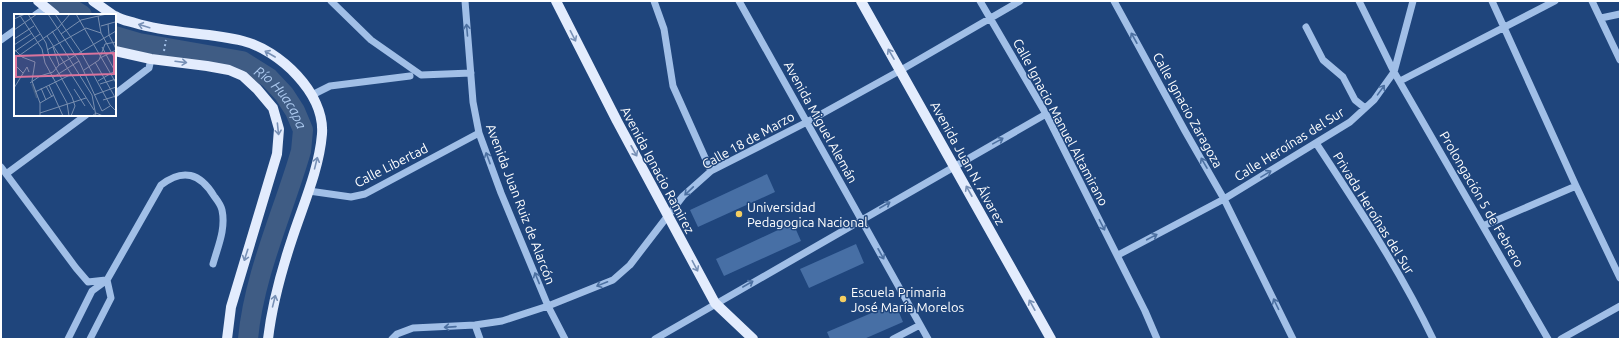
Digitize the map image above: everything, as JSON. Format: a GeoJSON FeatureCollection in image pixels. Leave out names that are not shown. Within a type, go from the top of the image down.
{"type":"FeatureCollection","features":[{"type":"Feature","properties":{"kind":"main road"},"geometry":{"type":"LineString","coordinates":[[93,1],[111,14]]}},
{"type":"Feature","properties":{"kind":"main road","name":"Avenida Ignacio Ramirez"},"geometry":{"type":"LineString","coordinates":[[556,1],[617,121],[715,303],[753,339]]}},
{"type":"Feature","properties":{"kind":"main road","name":"Avenida Juan N. Álvarez"},"geometry":{"type":"LineString","coordinates":[[861,1],[1051,339]]}},
{"type":"Feature","properties":{"kind":"main road"},"geometry":{"type":"LineString","coordinates":[[41,4],[54,14]]}},
{"type":"Feature","properties":{"kind":"main road"},"geometry":{"type":"LineString","coordinates":[[116,17],[152,28],[243,41],[272,53],[295,74],[312,95],[319,113],[322,133],[309,191],[280,275],[272,311],[268,339]]}},
{"type":"Feature","properties":{"kind":"main road"},"geometry":{"type":"LineString","coordinates":[[116,51],[151,59],[229,70],[243,76],[257,89],[272,108],[279,129],[277,154],[231,307],[227,339]]}},
{"type":"Feature","properties":{"kind":"street"},"geometry":{"type":"LineString","coordinates":[[331,1],[371,40],[421,75],[470,73]]}},
{"type":"Feature","properties":{"kind":"street","name":"Avenida Juan Ruiz de Alarcón"},"geometry":{"type":"LineString","coordinates":[[465,1],[473,102],[479,133],[501,193],[548,306],[565,339]]}},
{"type":"Feature","properties":{"kind":"street"},"geometry":{"type":"LineString","coordinates":[[654,1],[664,29],[674,86],[712,171]]}},
{"type":"Feature","properties":{"kind":"street","name":"Avenida Miguel Alemán"},"geometry":{"type":"LineString","coordinates":[[739,1],[928,339]]}},
{"type":"Feature","properties":{"kind":"street","name":"Calle Ignacio Manuel Altamirano"},"geometry":{"type":"LineString","coordinates":[[980,1],[1046,114],[1118,255],[1157,339]]}},
{"type":"Feature","properties":{"kind":"street","name":"Calle 18 de Marzo"},"geometry":{"type":"LineString","coordinates":[[392,339],[397,334],[413,328],[475,325],[502,320],[548,306],[613,280],[630,265],[684,196],[712,171],[807,122],[901,70],[1020,1]]}},
{"type":"Feature","properties":{"kind":"street","name":"Calle Ignacio Zaragoza"},"geometry":{"type":"LineString","coordinates":[[1114,1],[1184,131],[1224,199],[1293,339]]}},
{"type":"Feature","properties":{"kind":"street","name":"Prolongación 5 de Febrero"},"geometry":{"type":"LineString","coordinates":[[1359,1],[1394,72],[1548,339]]}},
{"type":"Feature","properties":{"kind":"street","name":"Calle Heroínas del Sur"},"geometry":{"type":"LineString","coordinates":[[1118,255],[1224,199],[1350,122],[1374,100],[1394,72],[1413,1]]}},
{"type":"Feature","properties":{"kind":"street"},"geometry":{"type":"LineString","coordinates":[[1492,1],[1576,186],[1620,278]]}},
{"type":"Feature","properties":{"kind":"street"},"geometry":{"type":"LineString","coordinates":[[1400,81],[1555,1]]}},
{"type":"Feature","properties":{"kind":"street"},"geometry":{"type":"LineString","coordinates":[[1592,1],[1620,60]]}},
{"type":"Feature","properties":{"kind":"street"},"geometry":{"type":"LineString","coordinates":[[36,14],[41,4]]}},
{"type":"Feature","properties":{"kind":"street"},"geometry":{"type":"LineString","coordinates":[[1600,18],[1620,14]]}},
{"type":"Feature","properties":{"kind":"street"},"geometry":{"type":"LineString","coordinates":[[1306,27],[1323,60],[1343,77],[1355,100],[1365,108]]}},
{"type":"Feature","properties":{"kind":"street"},"geometry":{"type":"LineString","coordinates":[[1,40],[14,31]]}},
{"type":"Feature","properties":{"kind":"street"},"geometry":{"type":"LineString","coordinates":[[116,93],[149,68],[151,59]]}},
{"type":"Feature","properties":{"kind":"street"},"geometry":{"type":"LineString","coordinates":[[312,95],[330,86],[410,76]]}},
{"type":"Feature","properties":{"kind":"street"},"geometry":{"type":"LineString","coordinates":[[655,339],[954,165],[1046,114]]}},
{"type":"Feature","properties":{"kind":"street"},"geometry":{"type":"LineString","coordinates":[[6,174],[85,116]]}},
{"type":"Feature","properties":{"kind":"street","name":"Calle Libertad"},"geometry":{"type":"LineString","coordinates":[[309,191],[352,197],[365,194],[479,133]]}},
{"type":"Feature","properties":{"kind":"street","name":"Privada Heroínas del Sur"},"geometry":{"type":"LineString","coordinates":[[1316,143],[1379,238],[1418,307],[1433,339]]}},
{"type":"Feature","properties":{"kind":"street"},"geometry":{"type":"LineString","coordinates":[[1,167],[88,282],[107,280]]}},
{"type":"Feature","properties":{"kind":"street"},"geometry":{"type":"LineString","coordinates":[[68,339],[92,291],[107,280],[161,186],[172,176],[185,174],[198,178],[210,190],[222,209],[223,232],[213,264]]}},
{"type":"Feature","properties":{"kind":"street"},"geometry":{"type":"LineString","coordinates":[[1483,226],[1576,186]]}},
{"type":"Feature","properties":{"kind":"street"},"geometry":{"type":"LineString","coordinates":[[90,339],[111,298],[107,280]]}},
{"type":"Feature","properties":{"kind":"street"},"geometry":{"type":"LineString","coordinates":[[1561,339],[1620,306]]}},
{"type":"Feature","properties":{"kind":"street"},"geometry":{"type":"LineString","coordinates":[[475,325],[480,339]]}},
{"type":"Feature","properties":{"kind":"street"},"geometry":{"type":"LineString","coordinates":[[893,339],[920,325]]}},
{"type":"Feature","properties":{"kind":"path"},"geometry":{"type":"LineString","coordinates":[[163,56],[168,35]]}},
{"type":"Feature","properties":{"kind":"building"},"geometry":{"type":"Polygon","coordinates":[[[767,174],[775,192],[698,227],[690,210],[767,174]]]}},
{"type":"Feature","properties":{"kind":"building"},"geometry":{"type":"Polygon","coordinates":[[[793,223],[801,241],[724,276],[716,259],[793,223]]]}},
{"type":"Feature","properties":{"kind":"building"},"geometry":{"type":"Polygon","coordinates":[[[856,244],[864,263],[809,288],[800,269],[856,244]]]}},
{"type":"Feature","properties":{"kind":"building"},"geometry":{"type":"Polygon","coordinates":[[[895,303],[903,322],[864,339],[830,339],[827,332],[895,303]]]}},
{"type":"Feature","properties":{"kind":"waterway","name":"Río Huacapa"},"geometry":{"type":"LineString","coordinates":[[59,1],[80,14]]}},
{"type":"Feature","properties":{"kind":"waterway","name":"Río Huacapa"},"geometry":{"type":"LineString","coordinates":[[116,36],[139,43],[242,61],[269,78],[284,94],[295,111],[303,130],[301,151],[256,291],[248,339]]}},
{"type":"Feature","properties":{"kind":"place","name":"Universidad Pedagogica Nacional"},"geometry":{"type":"Point","coordinates":[739,214]}},
{"type":"Feature","properties":{"kind":"place","name":"Escuela Primaria José María Morelos"},"geometry":{"type":"Point","coordinates":[843,299]}}]}
